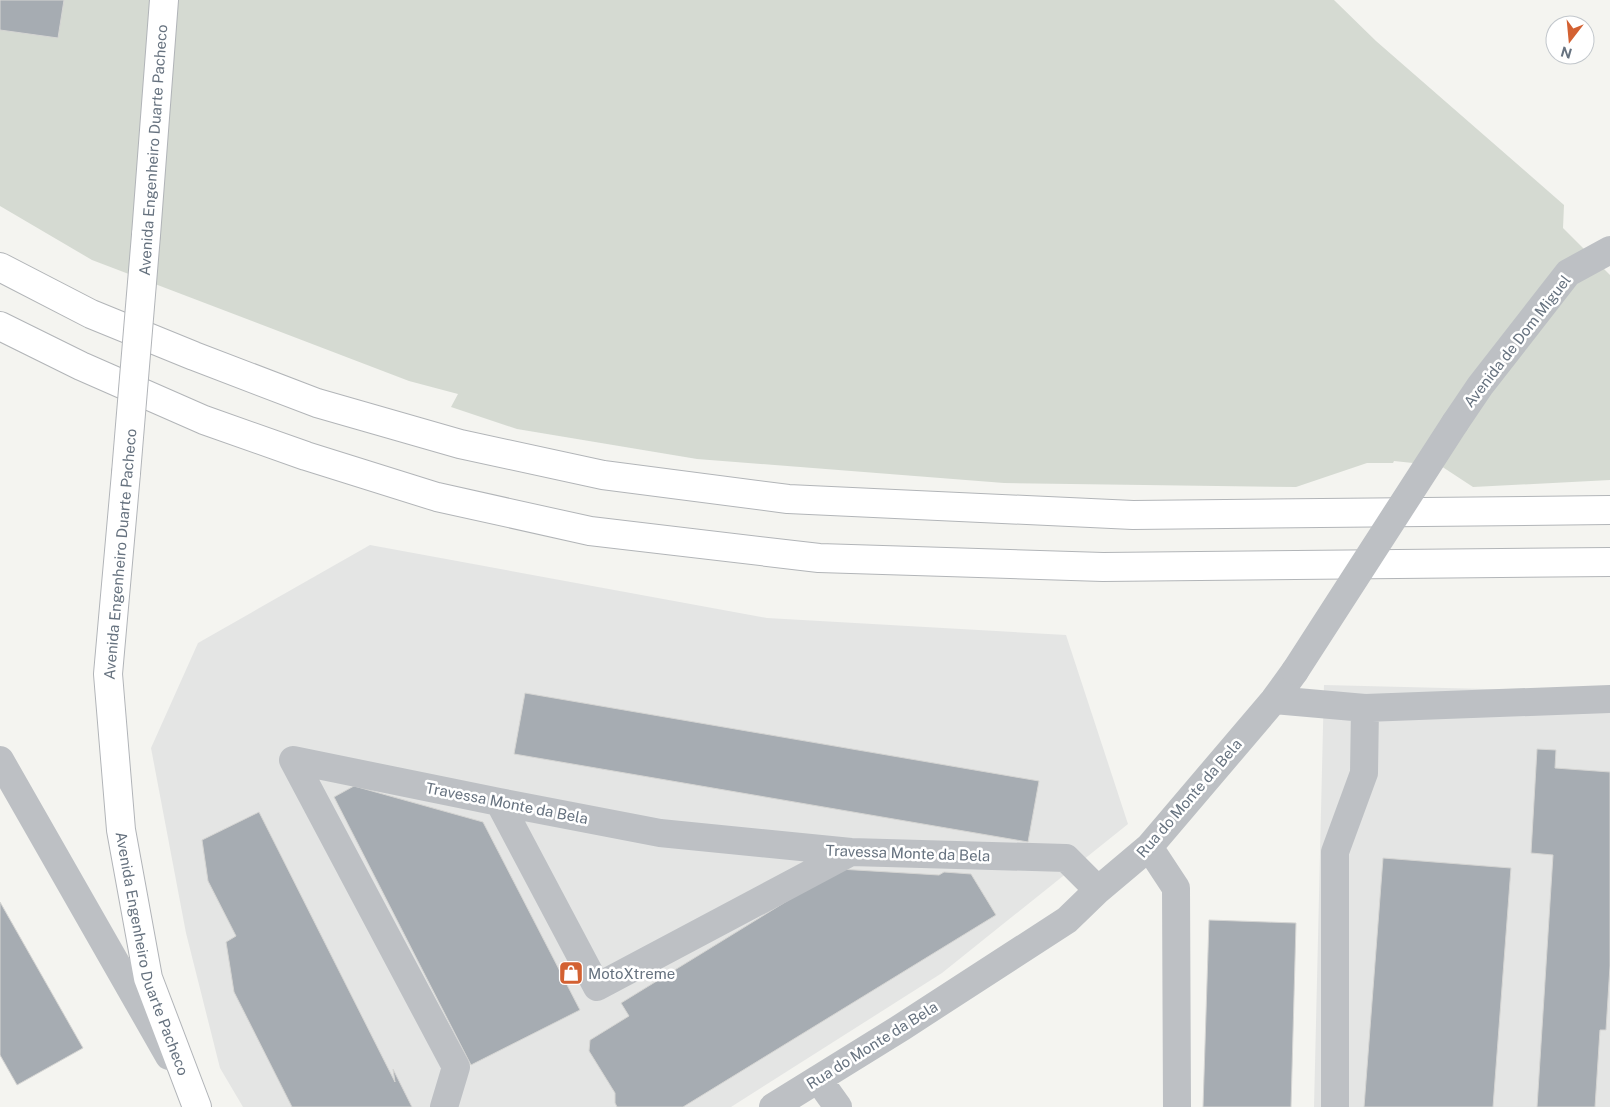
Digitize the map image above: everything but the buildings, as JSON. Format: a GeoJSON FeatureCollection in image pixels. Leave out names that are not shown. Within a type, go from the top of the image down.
{"type":"FeatureCollection","features":[{"type":"Feature","properties":{"kind":"main road","name":"Avenida Engenheiro Duarte Pacheco"},"geometry":{"type":"LineString","coordinates":[[164,0],[146,235],[108,674],[121,830],[148,978],[195,1102]]}},
{"type":"Feature","properties":{"kind":"main road"},"geometry":{"type":"LineString","coordinates":[[0,268],[91,314],[317,403],[460,444],[603,475],[788,499],[1132,515],[1610,510]]}},
{"type":"Feature","properties":{"kind":"main road"},"geometry":{"type":"LineString","coordinates":[[0,326],[81,366],[204,420],[437,497],[590,531],[819,558],[1093,567],[1610,562]]}},
{"type":"Feature","properties":{"kind":"street","name":"Avenida de Dom Miguel"},"geometry":{"type":"LineString","coordinates":[[1455,423],[1480,386],[1568,273],[1610,250]]}},
{"type":"Feature","properties":{"kind":"street","name":"Rua do Monte da Bela"},"geometry":{"type":"LineString","coordinates":[[773,1107],[902,1027],[1067,920],[1098,890],[1149,847],[1274,700],[1295,671],[1455,423]]}},
{"type":"Feature","properties":{"kind":"street"},"geometry":{"type":"LineString","coordinates":[[1274,700],[1365,708],[1610,699]]}},
{"type":"Feature","properties":{"kind":"street"},"geometry":{"type":"LineString","coordinates":[[1335,1107],[1335,852],[1364,773],[1365,708]]}},
{"type":"Feature","properties":{"kind":"street","name":"Avenida Engenheiro Duarte Pacheco"},"geometry":{"type":"LineString","coordinates":[[0,760],[195,1102]]}},
{"type":"Feature","properties":{"kind":"street","name":"Travessa Monte da Bela"},"geometry":{"type":"LineString","coordinates":[[444,1107],[456,1067],[293,760],[660,833],[851,852],[1066,858],[1098,890]]}},
{"type":"Feature","properties":{"kind":"street"},"geometry":{"type":"LineString","coordinates":[[499,802],[597,987],[851,852]]}},
{"type":"Feature","properties":{"kind":"street"},"geometry":{"type":"LineString","coordinates":[[1149,847],[1176,888],[1177,1107]]}},
{"type":"Feature","properties":{"kind":"street"},"geometry":{"type":"LineString","coordinates":[[818,1079],[838,1107]]}},
{"type":"Feature","properties":{"kind":"shaded area"},"geometry":{"type":"Polygon","coordinates":[[[0,0],[1334,0],[1376,41],[1564,205],[1563,228],[1610,275],[1610,480],[1473,487],[1441,466],[1394,461],[1393,463],[1367,463],[1296,487],[1004,483],[697,459],[517,429],[451,407],[458,394],[409,381],[92,260],[0,206],[0,0]]]}},
{"type":"Feature","properties":{"kind":"shaded area"},"geometry":{"type":"Polygon","coordinates":[[[370,545],[767,618],[1066,635],[1128,824],[942,973],[731,1107],[243,1107],[220,1068],[186,933],[151,748],[198,643],[370,545]]]}},
{"type":"Feature","properties":{"kind":"shaded area"},"geometry":{"type":"Polygon","coordinates":[[[1324,685],[1610,692],[1610,1107],[1314,1107],[1324,685]]]}},
{"type":"Feature","properties":{"kind":"place","name":"MotoXtreme"},"geometry":{"type":"Point","coordinates":[571,973]}}]}
